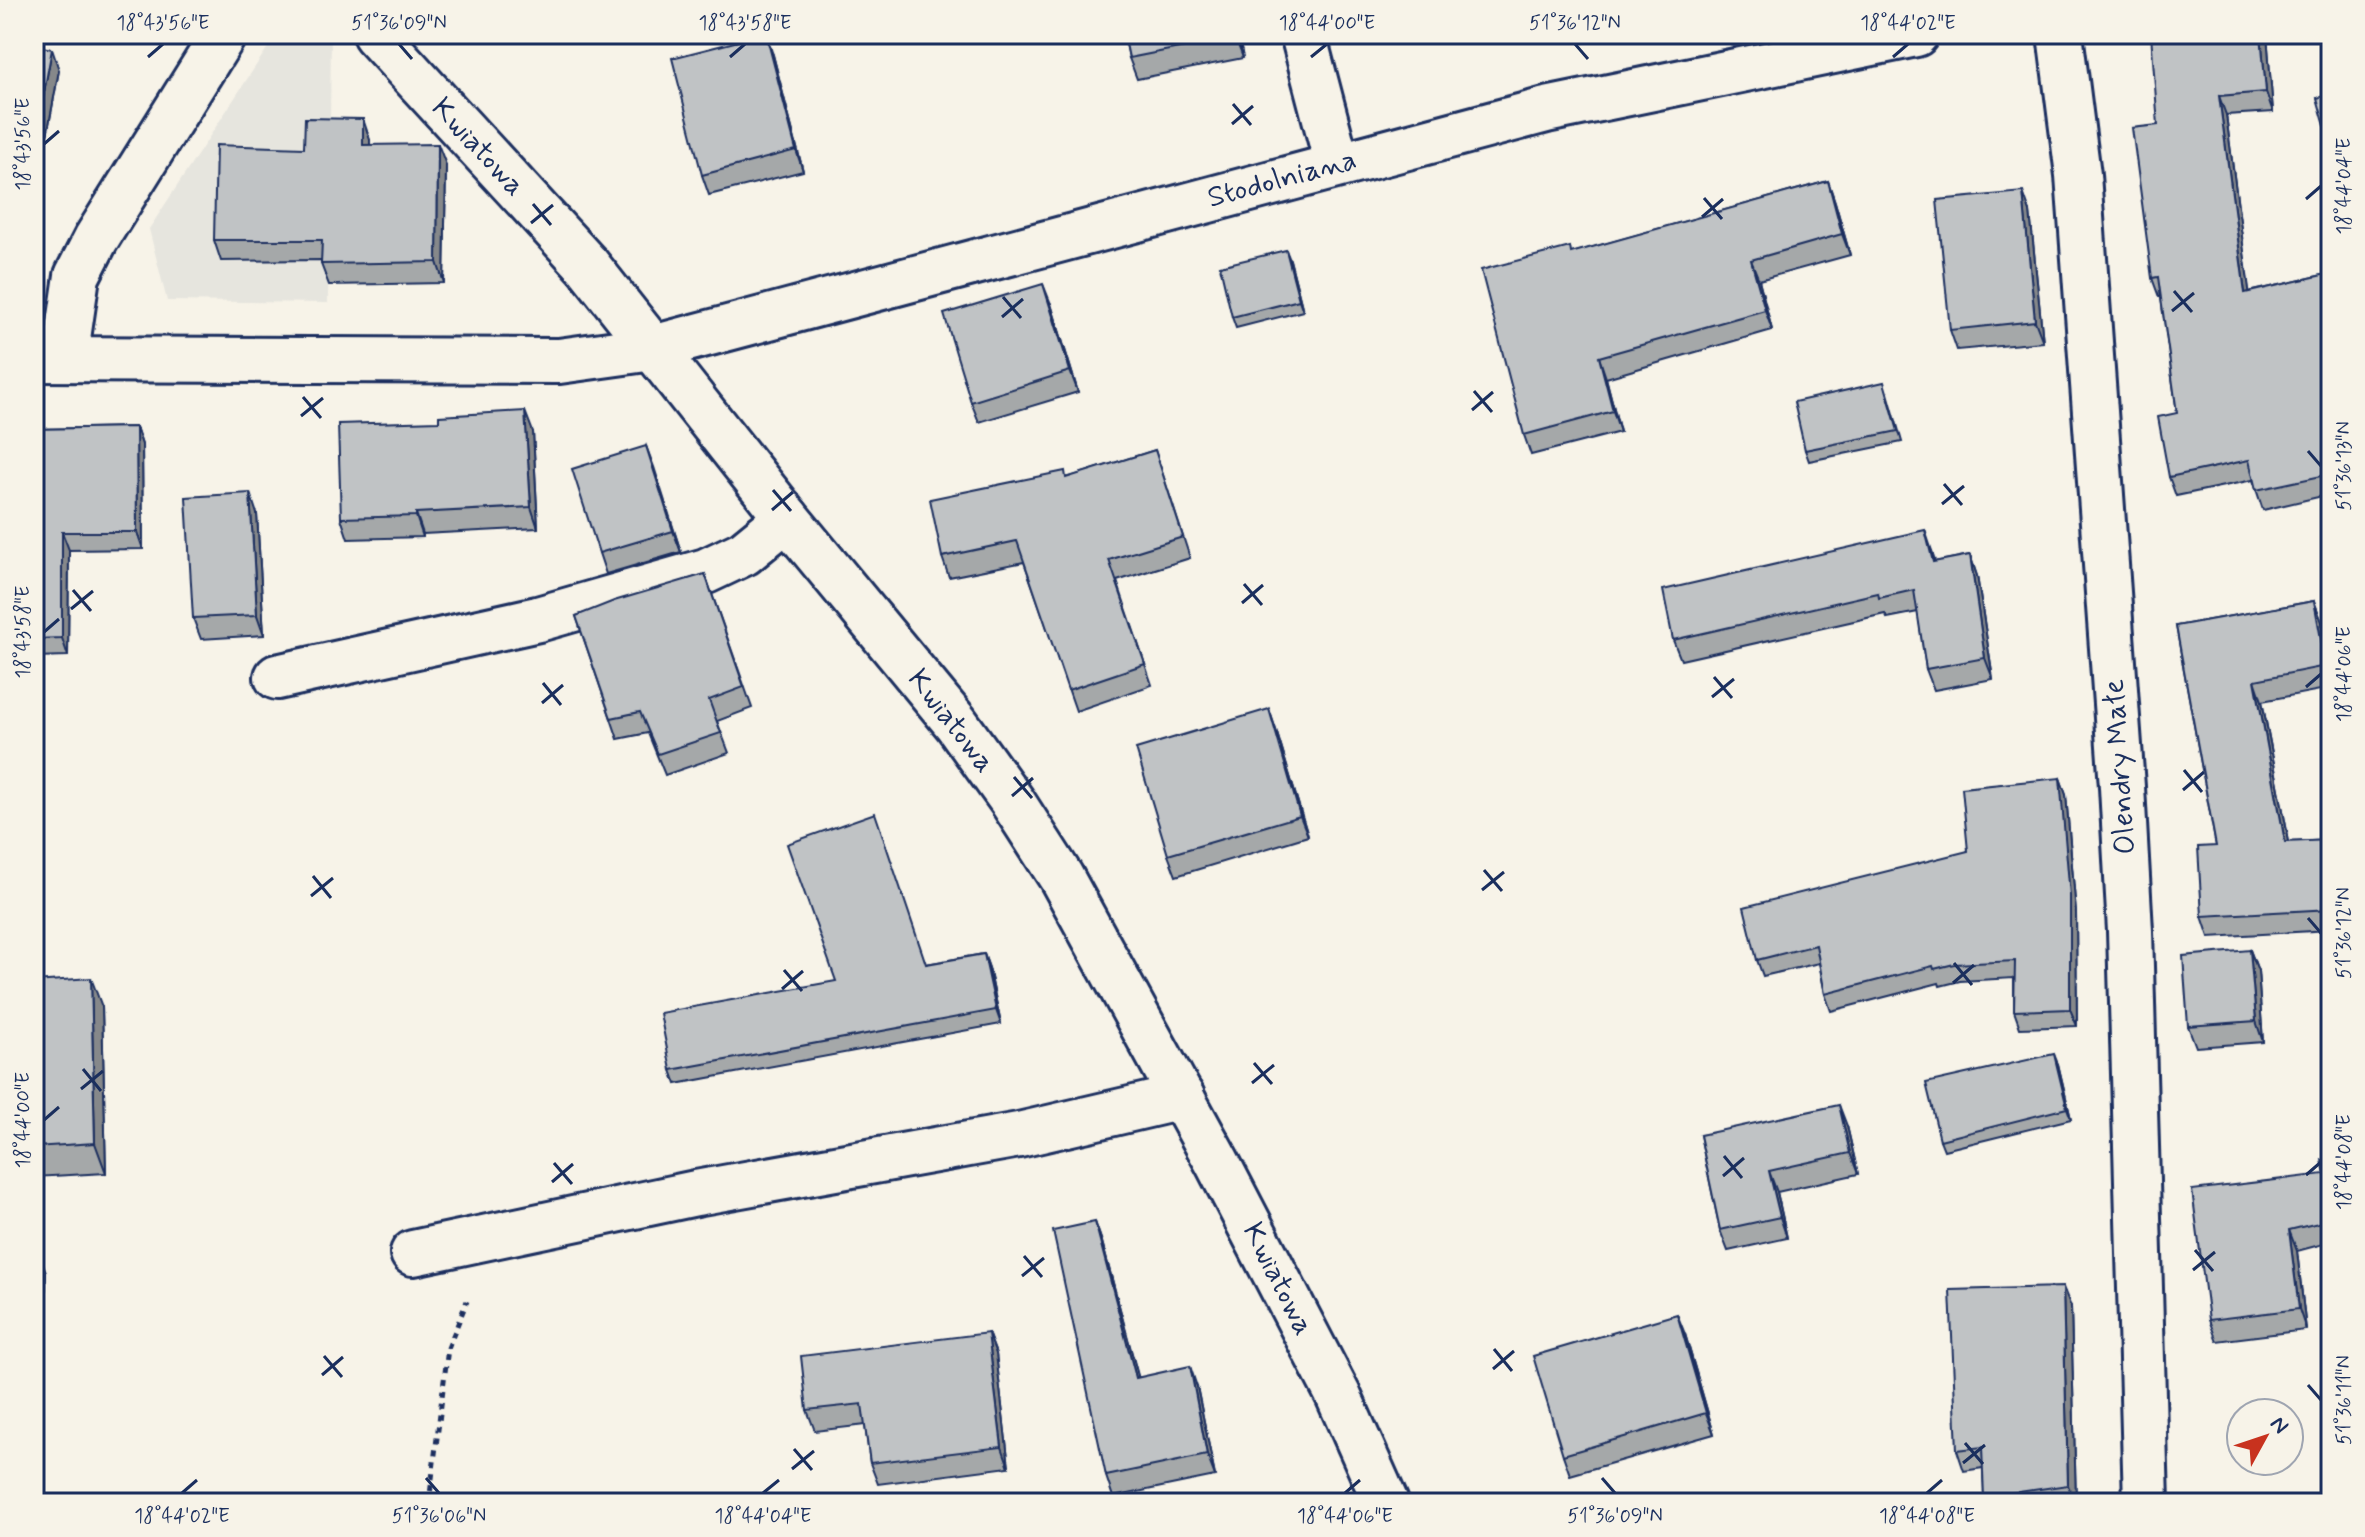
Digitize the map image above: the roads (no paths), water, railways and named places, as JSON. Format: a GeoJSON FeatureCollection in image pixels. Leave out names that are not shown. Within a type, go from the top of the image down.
{"type":"FeatureCollection","features":[{"type":"Feature","properties":{"kind":"street"},"geometry":{"type":"LineString","coordinates":[[50,359],[77,276],[96,239],[224,34]]}},
{"type":"Feature","properties":{"kind":"street","name":"Kwiatowa"},"geometry":{"type":"LineString","coordinates":[[375,34],[588,266],[787,518],[956,723],[1012,801],[1061,877],[1182,1097],[1338,1395],[1386,1503]]}},
{"type":"Feature","properties":{"kind":"street"},"geometry":{"type":"LineString","coordinates":[[1303,34],[1337,164]]}},
{"type":"Feature","properties":{"kind":"street","name":"Stodolniana"},"geometry":{"type":"LineString","coordinates":[[50,359],[559,361],[653,348],[1546,110],[1916,34]]}},
{"type":"Feature","properties":{"kind":"street","name":"Olendry Małe"},"geometry":{"type":"LineString","coordinates":[[2060,34],[2078,175],[2125,845],[2146,1503]]}},
{"type":"Feature","properties":{"kind":"street"},"geometry":{"type":"LineString","coordinates":[[277,677],[538,619],[706,571],[744,553],[787,518]]}},
{"type":"Feature","properties":{"kind":"street"},"geometry":{"type":"LineString","coordinates":[[413,1253],[696,1193],[1019,1135],[1182,1097]]}}]}
